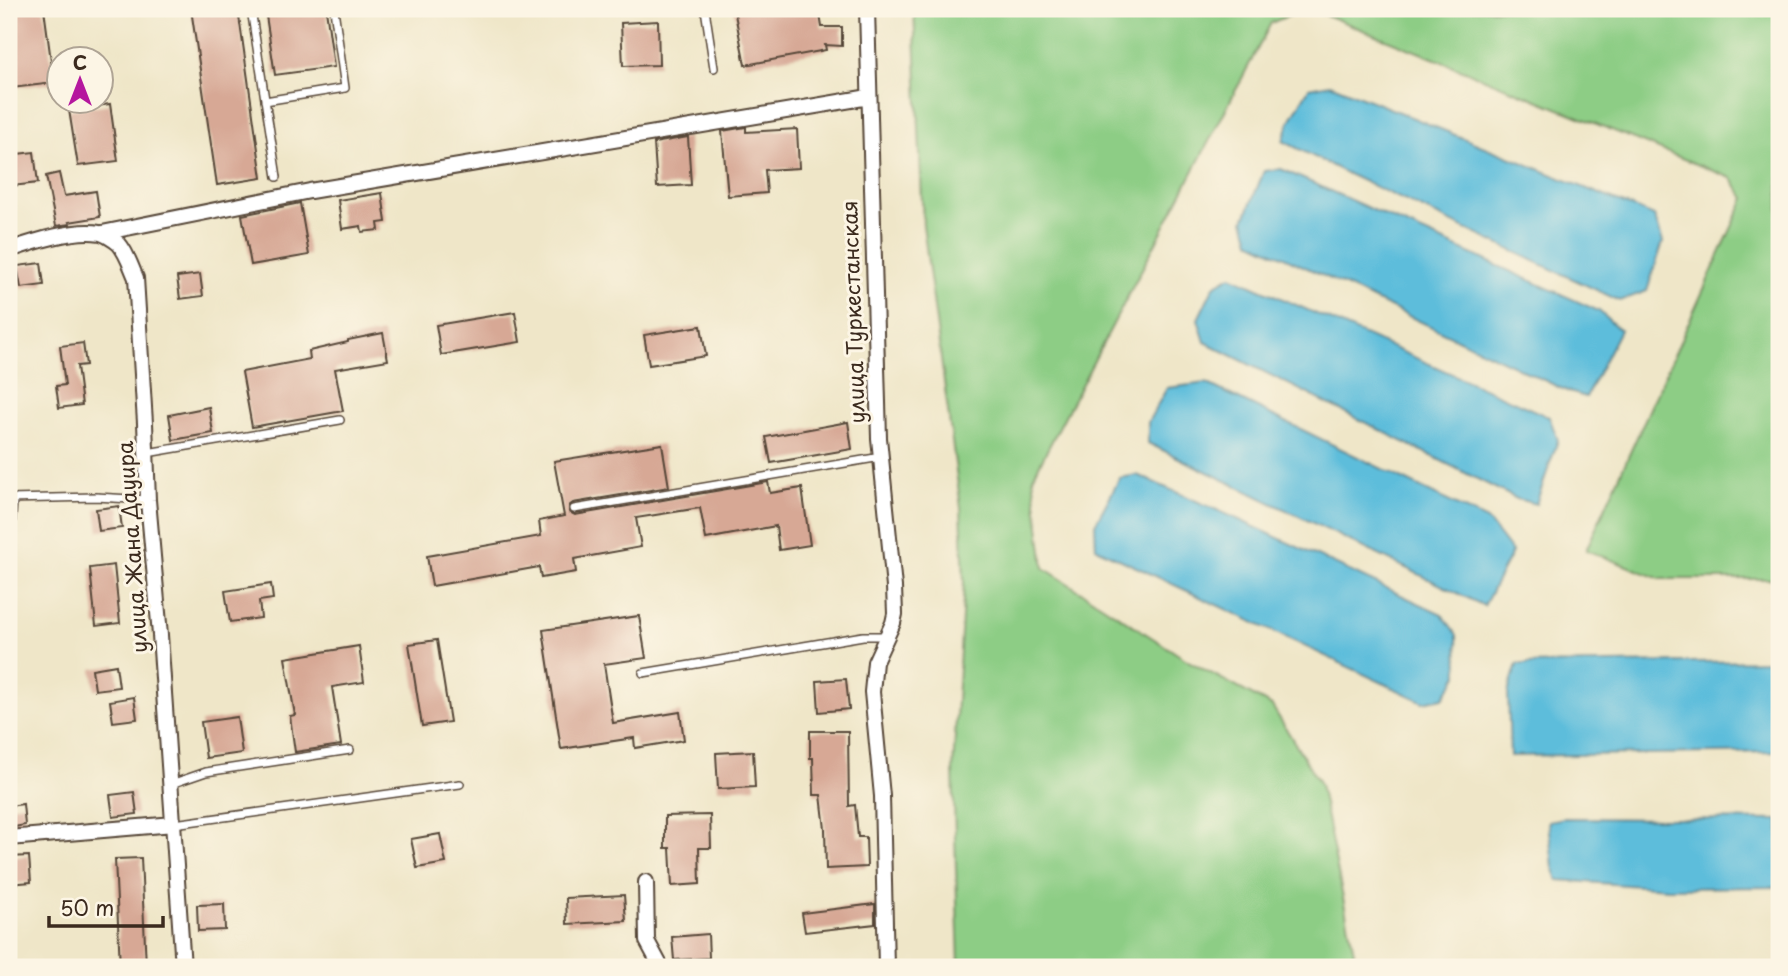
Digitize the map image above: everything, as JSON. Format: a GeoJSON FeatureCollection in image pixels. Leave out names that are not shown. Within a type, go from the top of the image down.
{"type":"FeatureCollection","features":[{"type":"Feature","properties":{"kind":"street","name":"улица Туркестанская"},"geometry":{"type":"LineString","coordinates":[[867,9],[878,424],[895,614],[888,636]]}},
{"type":"Feature","properties":{"kind":"street"},"geometry":{"type":"LineString","coordinates":[[9,250],[35,241],[70,234],[102,233],[323,188],[869,97]]}},
{"type":"Feature","properties":{"kind":"street","name":"улица Жана Дауира"},"geometry":{"type":"LineString","coordinates":[[102,233],[118,243],[136,278],[148,500],[183,967]]}},
{"type":"Feature","properties":{"kind":"street"},"geometry":{"type":"LineString","coordinates":[[886,967],[882,796],[872,692],[875,662],[888,636]]}},
{"type":"Feature","properties":{"kind":"street"},"geometry":{"type":"LineString","coordinates":[[9,838],[174,824]]}},
{"type":"Feature","properties":{"kind":"street"},"geometry":{"type":"LineString","coordinates":[[646,883],[647,941],[661,967]]}},
{"type":"Feature","properties":{"kind":"lane"},"geometry":{"type":"LineString","coordinates":[[251,9],[277,177]]}},
{"type":"Feature","properties":{"kind":"lane"},"geometry":{"type":"LineString","coordinates":[[265,102],[345,88],[334,9]]}},
{"type":"Feature","properties":{"kind":"lane"},"geometry":{"type":"LineString","coordinates":[[705,9],[714,68]]}},
{"type":"Feature","properties":{"kind":"lane"},"geometry":{"type":"LineString","coordinates":[[146,454],[340,420]]}},
{"type":"Feature","properties":{"kind":"lane"},"geometry":{"type":"LineString","coordinates":[[574,509],[881,457]]}},
{"type":"Feature","properties":{"kind":"lane"},"geometry":{"type":"LineString","coordinates":[[9,570],[11,499],[96,497],[148,500]]}},
{"type":"Feature","properties":{"kind":"lane"},"geometry":{"type":"LineString","coordinates":[[9,592],[9,623]]}},
{"type":"Feature","properties":{"kind":"lane"},"geometry":{"type":"LineString","coordinates":[[643,673],[863,636],[888,636]]}},
{"type":"Feature","properties":{"kind":"lane"},"geometry":{"type":"LineString","coordinates":[[171,784],[206,772],[350,750]]}},
{"type":"Feature","properties":{"kind":"lane"},"geometry":{"type":"LineString","coordinates":[[174,824],[460,784]]}},
{"type":"Feature","properties":{"kind":"green space"},"geometry":{"type":"Polygon","coordinates":[[[914,9],[1304,9],[1271,23],[1033,477],[1044,568],[1190,662],[1272,706],[1320,784],[1357,967],[959,967],[953,770],[964,582],[961,508],[923,225],[914,9]]]}},
{"type":"Feature","properties":{"kind":"green space"},"geometry":{"type":"Polygon","coordinates":[[[1311,9],[1779,9],[1779,579],[1660,579],[1586,550],[1745,198],[1731,178],[1311,9]]]}},
{"type":"Feature","properties":{"kind":"water"},"geometry":{"type":"Polygon","coordinates":[[[1330,84],[1654,216],[1663,242],[1647,291],[1620,301],[1283,141],[1290,121],[1309,88],[1330,84]]]}},
{"type":"Feature","properties":{"kind":"water"},"geometry":{"type":"Polygon","coordinates":[[[1281,169],[1599,311],[1620,330],[1586,397],[1569,392],[1250,241],[1244,220],[1264,171],[1281,169]]]}},
{"type":"Feature","properties":{"kind":"water"},"geometry":{"type":"Polygon","coordinates":[[[1231,276],[1549,417],[1558,440],[1536,504],[1517,499],[1205,342],[1198,319],[1214,286],[1231,276]]]}},
{"type":"Feature","properties":{"kind":"water"},"geometry":{"type":"Polygon","coordinates":[[[1206,383],[1487,520],[1512,552],[1484,606],[1148,443],[1148,422],[1167,388],[1206,383]]]}},
{"type":"Feature","properties":{"kind":"water"},"geometry":{"type":"Polygon","coordinates":[[[1137,475],[1442,614],[1457,635],[1458,675],[1443,698],[1423,702],[1096,548],[1095,524],[1120,478],[1137,475]]]}},
{"type":"Feature","properties":{"kind":"water"},"geometry":{"type":"Polygon","coordinates":[[[1779,661],[1779,752],[1510,756],[1508,693],[1517,664],[1779,661]]]}},
{"type":"Feature","properties":{"kind":"water"},"geometry":{"type":"Polygon","coordinates":[[[1564,818],[1779,820],[1779,887],[1668,888],[1558,880],[1553,867],[1548,821],[1564,818]]]}},
{"type":"Feature","properties":{"kind":"building"},"geometry":{"type":"Polygon","coordinates":[[[9,9],[44,9],[49,46],[46,46],[46,84],[12,88],[9,9]]]}},
{"type":"Feature","properties":{"kind":"building"},"geometry":{"type":"Polygon","coordinates":[[[191,9],[238,9],[262,178],[217,185],[191,9]]]}},
{"type":"Feature","properties":{"kind":"building"},"geometry":{"type":"Polygon","coordinates":[[[265,9],[326,9],[334,67],[275,75],[265,9]]]}},
{"type":"Feature","properties":{"kind":"building"},"geometry":{"type":"Polygon","coordinates":[[[734,9],[819,9],[822,27],[842,27],[842,46],[825,45],[826,50],[745,65],[734,9]]]}},
{"type":"Feature","properties":{"kind":"building"},"geometry":{"type":"Polygon","coordinates":[[[658,21],[659,65],[623,66],[621,23],[658,21]]]}},
{"type":"Feature","properties":{"kind":"building"},"geometry":{"type":"Polygon","coordinates":[[[70,116],[112,116],[118,161],[78,166],[70,116]]]}},
{"type":"Feature","properties":{"kind":"building"},"geometry":{"type":"Polygon","coordinates":[[[746,127],[746,132],[797,129],[799,168],[765,170],[767,193],[728,196],[722,131],[746,127]]]}},
{"type":"Feature","properties":{"kind":"building"},"geometry":{"type":"Polygon","coordinates":[[[688,137],[691,185],[657,187],[654,143],[688,137]]]}},
{"type":"Feature","properties":{"kind":"building"},"geometry":{"type":"Polygon","coordinates":[[[34,152],[38,183],[12,186],[9,155],[34,152]]]}},
{"type":"Feature","properties":{"kind":"building"},"geometry":{"type":"Polygon","coordinates":[[[59,173],[64,196],[96,191],[100,217],[56,226],[46,176],[59,173]]]}},
{"type":"Feature","properties":{"kind":"building"},"geometry":{"type":"Polygon","coordinates":[[[382,193],[386,222],[378,223],[379,230],[362,232],[361,226],[342,229],[338,200],[382,193]]]}},
{"type":"Feature","properties":{"kind":"building"},"geometry":{"type":"Polygon","coordinates":[[[300,203],[309,255],[251,265],[242,215],[300,203]]]}},
{"type":"Feature","properties":{"kind":"building"},"geometry":{"type":"Polygon","coordinates":[[[41,263],[44,285],[21,288],[17,266],[41,263]]]}},
{"type":"Feature","properties":{"kind":"building"},"geometry":{"type":"Polygon","coordinates":[[[200,274],[203,296],[180,299],[177,277],[200,274]]]}},
{"type":"Feature","properties":{"kind":"building"},"geometry":{"type":"Polygon","coordinates":[[[515,312],[520,342],[441,355],[436,325],[515,312]]]}},
{"type":"Feature","properties":{"kind":"building"},"geometry":{"type":"Polygon","coordinates":[[[701,326],[706,356],[649,365],[644,335],[701,326]]]}},
{"type":"Feature","properties":{"kind":"building"},"geometry":{"type":"Polygon","coordinates":[[[383,333],[388,360],[335,369],[343,411],[252,427],[242,372],[310,359],[309,351],[383,333]]]}},
{"type":"Feature","properties":{"kind":"building"},"geometry":{"type":"Polygon","coordinates":[[[83,343],[86,365],[77,366],[82,405],[59,408],[56,386],[65,385],[60,346],[83,343]]]}},
{"type":"Feature","properties":{"kind":"building"},"geometry":{"type":"Polygon","coordinates":[[[209,407],[213,433],[173,440],[169,415],[209,407]]]}},
{"type":"Feature","properties":{"kind":"building"},"geometry":{"type":"Polygon","coordinates":[[[848,422],[852,449],[771,463],[766,437],[848,422]]]}},
{"type":"Feature","properties":{"kind":"building"},"geometry":{"type":"Polygon","coordinates":[[[662,444],[669,487],[573,503],[569,506],[569,512],[575,515],[768,482],[770,493],[802,488],[810,545],[779,550],[776,526],[706,539],[700,508],[636,518],[641,547],[574,559],[576,572],[541,578],[539,567],[432,586],[427,556],[541,536],[539,521],[564,516],[554,461],[662,444]]]}},
{"type":"Feature","properties":{"kind":"building"},"geometry":{"type":"Polygon","coordinates":[[[119,506],[122,528],[99,531],[96,509],[119,506]]]}},
{"type":"Feature","properties":{"kind":"building"},"geometry":{"type":"Polygon","coordinates":[[[114,565],[120,623],[96,626],[90,568],[114,565]]]}},
{"type":"Feature","properties":{"kind":"building"},"geometry":{"type":"Polygon","coordinates":[[[271,584],[273,599],[259,601],[261,618],[230,622],[225,591],[271,584]]]}},
{"type":"Feature","properties":{"kind":"building"},"geometry":{"type":"Polygon","coordinates":[[[639,616],[646,658],[604,664],[613,723],[680,712],[684,740],[635,748],[634,738],[561,749],[543,630],[639,616]]]}},
{"type":"Feature","properties":{"kind":"building"},"geometry":{"type":"Polygon","coordinates":[[[437,640],[450,722],[422,726],[409,644],[437,640]]]}},
{"type":"Feature","properties":{"kind":"building"},"geometry":{"type":"Polygon","coordinates":[[[359,646],[364,682],[332,687],[341,745],[295,752],[290,716],[295,715],[285,658],[359,646]]]}},
{"type":"Feature","properties":{"kind":"building"},"geometry":{"type":"Polygon","coordinates":[[[116,665],[119,687],[95,690],[92,669],[116,665]]]}},
{"type":"Feature","properties":{"kind":"building"},"geometry":{"type":"Polygon","coordinates":[[[846,679],[849,709],[819,712],[817,681],[846,679]]]}},
{"type":"Feature","properties":{"kind":"building"},"geometry":{"type":"Polygon","coordinates":[[[134,697],[137,719],[113,722],[110,701],[134,697]]]}},
{"type":"Feature","properties":{"kind":"building"},"geometry":{"type":"Polygon","coordinates":[[[237,717],[242,753],[206,758],[201,722],[237,717]]]}},
{"type":"Feature","properties":{"kind":"building"},"geometry":{"type":"Polygon","coordinates":[[[810,731],[848,731],[849,806],[855,805],[858,837],[866,837],[867,867],[826,869],[825,829],[821,795],[814,795],[810,731]]]}},
{"type":"Feature","properties":{"kind":"building"},"geometry":{"type":"Polygon","coordinates":[[[753,751],[755,787],[718,789],[716,753],[753,751]]]}},
{"type":"Feature","properties":{"kind":"building"},"geometry":{"type":"Polygon","coordinates":[[[134,792],[137,814],[113,817],[110,795],[134,792]]]}},
{"type":"Feature","properties":{"kind":"building"},"geometry":{"type":"Polygon","coordinates":[[[23,804],[25,825],[9,828],[9,806],[23,804]]]}},
{"type":"Feature","properties":{"kind":"building"},"geometry":{"type":"Polygon","coordinates":[[[710,815],[711,848],[699,848],[700,884],[672,886],[670,848],[665,848],[665,816],[710,815]]]}},
{"type":"Feature","properties":{"kind":"building"},"geometry":{"type":"Polygon","coordinates":[[[440,834],[446,863],[417,868],[411,839],[440,834]]]}},
{"type":"Feature","properties":{"kind":"building"},"geometry":{"type":"Polygon","coordinates":[[[29,856],[31,882],[9,884],[9,857],[29,856]]]}},
{"type":"Feature","properties":{"kind":"building"},"geometry":{"type":"Polygon","coordinates":[[[141,858],[146,966],[120,966],[115,859],[141,858]]]}},
{"type":"Feature","properties":{"kind":"building"},"geometry":{"type":"Polygon","coordinates":[[[624,895],[626,921],[567,924],[566,898],[624,895]]]}},
{"type":"Feature","properties":{"kind":"building"},"geometry":{"type":"Polygon","coordinates":[[[224,904],[225,930],[198,931],[197,905],[224,904]]]}},
{"type":"Feature","properties":{"kind":"building"},"geometry":{"type":"Polygon","coordinates":[[[875,904],[875,924],[805,932],[802,913],[875,904]]]}},
{"type":"Feature","properties":{"kind":"building"},"geometry":{"type":"Polygon","coordinates":[[[708,934],[709,958],[674,960],[672,937],[708,934]]]}}]}
